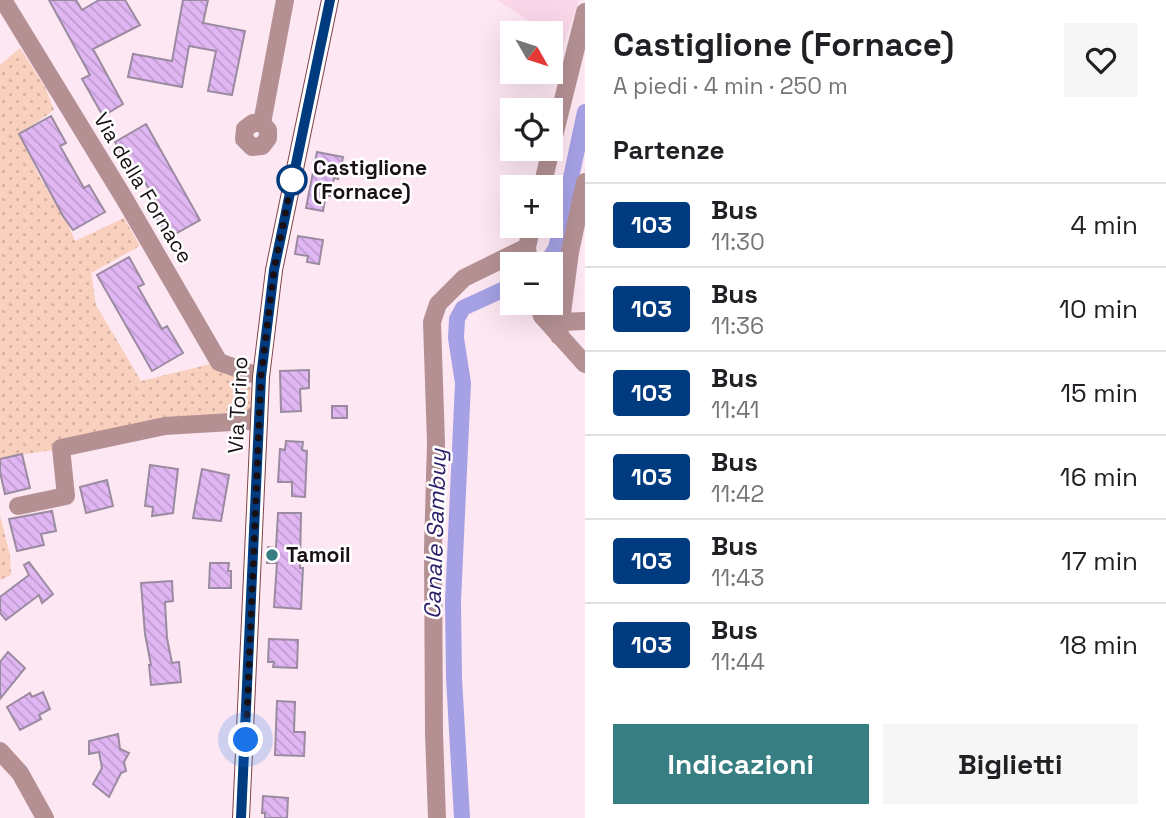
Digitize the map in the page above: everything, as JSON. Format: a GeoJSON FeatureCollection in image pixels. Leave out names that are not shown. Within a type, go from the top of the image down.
{"type":"FeatureCollection","features":[{"type":"Feature","properties":{"kind":"main road","name":"Via Torino"},"geometry":{"type":"LineString","coordinates":[[241,818],[261,377],[274,270],[330,0]]}},
{"type":"Feature","properties":{"kind":"street","name":"Via della Fornace"},"geometry":{"type":"LineString","coordinates":[[3,0],[124,198],[219,362],[261,377]]}},
{"type":"Feature","properties":{"kind":"street"},"geometry":{"type":"LineString","coordinates":[[262,123],[285,0]]}},
{"type":"Feature","properties":{"kind":"street"},"geometry":{"type":"LineString","coordinates":[[563,100],[585,12]]}},
{"type":"Feature","properties":{"kind":"street"},"geometry":{"type":"LineString","coordinates":[[559,329],[570,252],[585,183]]}},
{"type":"Feature","properties":{"kind":"street"},"geometry":{"type":"LineString","coordinates":[[437,818],[433,548],[436,443],[432,322],[438,304],[464,278],[500,266]]}},
{"type":"Feature","properties":{"kind":"street"},"geometry":{"type":"LineString","coordinates":[[546,315],[585,364]]}},
{"type":"Feature","properties":{"kind":"street"},"geometry":{"type":"LineString","coordinates":[[559,329],[585,321]]}},
{"type":"Feature","properties":{"kind":"street"},"geometry":{"type":"LineString","coordinates":[[18,506],[66,496],[61,448],[165,426],[248,421],[259,412]]}},
{"type":"Feature","properties":{"kind":"street"},"geometry":{"type":"LineString","coordinates":[[0,751],[20,773],[45,818]]}},
{"type":"Feature","properties":{"kind":"shaded area"},"geometry":{"type":"Polygon","coordinates":[[[497,0],[579,0],[564,43],[564,21],[530,21],[497,0]]]}},
{"type":"Feature","properties":{"kind":"shaded area"},"geometry":{"type":"Polygon","coordinates":[[[20,48],[45,87],[54,110],[20,134],[38,174],[75,241],[124,218],[140,246],[91,273],[96,305],[141,381],[219,362],[260,395],[248,421],[0,458],[0,65],[20,48]]]}},
{"type":"Feature","properties":{"kind":"shaded area"},"geometry":{"type":"Polygon","coordinates":[[[0,515],[10,555],[11,575],[0,580],[0,515]]]}},
{"type":"Feature","properties":{"kind":"building"},"geometry":{"type":"Polygon","coordinates":[[[49,0],[76,0],[82,10],[99,0],[125,0],[140,25],[93,49],[123,104],[103,116],[82,79],[90,75],[49,0]]]}},
{"type":"Feature","properties":{"kind":"building"},"geometry":{"type":"Polygon","coordinates":[[[183,0],[208,0],[203,23],[245,31],[232,95],[208,91],[216,51],[189,46],[182,87],[128,77],[133,54],[172,61],[183,0]]]}},
{"type":"Feature","properties":{"kind":"building"},"geometry":{"type":"Polygon","coordinates":[[[51,116],[66,143],[60,146],[84,188],[89,185],[105,212],[73,230],[19,134],[51,116]]]}},
{"type":"Feature","properties":{"kind":"building"},"geometry":{"type":"Polygon","coordinates":[[[146,124],[200,220],[168,238],[153,211],[159,207],[136,166],[130,169],[115,142],[146,124]]]}},
{"type":"Feature","properties":{"kind":"building"},"geometry":{"type":"Polygon","coordinates":[[[317,152],[343,157],[338,179],[334,178],[330,196],[326,195],[323,211],[306,208],[317,152]]]}},
{"type":"Feature","properties":{"kind":"building"},"geometry":{"type":"Polygon","coordinates":[[[298,236],[323,240],[319,264],[307,262],[308,256],[295,254],[298,236]]]}},
{"type":"Feature","properties":{"kind":"building"},"geometry":{"type":"Polygon","coordinates":[[[129,257],[144,284],[138,287],[162,329],[167,326],[183,353],[152,371],[97,275],[129,257]]]}},
{"type":"Feature","properties":{"kind":"building"},"geometry":{"type":"Polygon","coordinates":[[[309,370],[309,388],[300,389],[301,411],[281,412],[280,371],[309,370]]]}},
{"type":"Feature","properties":{"kind":"building"},"geometry":{"type":"Polygon","coordinates":[[[332,406],[347,406],[347,418],[332,418],[332,406]]]}},
{"type":"Feature","properties":{"kind":"building"},"geometry":{"type":"Polygon","coordinates":[[[286,441],[303,442],[302,450],[307,451],[305,497],[292,496],[292,482],[278,482],[280,449],[285,450],[286,441]]]}},
{"type":"Feature","properties":{"kind":"building"},"geometry":{"type":"Polygon","coordinates":[[[22,454],[30,488],[5,494],[0,459],[22,454]]]}},
{"type":"Feature","properties":{"kind":"building"},"geometry":{"type":"Polygon","coordinates":[[[150,465],[178,469],[173,513],[152,516],[153,507],[145,506],[150,465]]]}},
{"type":"Feature","properties":{"kind":"building"},"geometry":{"type":"Polygon","coordinates":[[[202,469],[229,475],[221,521],[193,518],[202,469]]]}},
{"type":"Feature","properties":{"kind":"building"},"geometry":{"type":"Polygon","coordinates":[[[107,480],[113,506],[86,513],[80,487],[107,480]]]}},
{"type":"Feature","properties":{"kind":"building"},"geometry":{"type":"Polygon","coordinates":[[[52,511],[56,531],[41,534],[44,545],[17,551],[9,519],[52,511]]]}},
{"type":"Feature","properties":{"kind":"building"},"geometry":{"type":"Polygon","coordinates":[[[278,513],[301,513],[301,609],[274,607],[277,563],[267,563],[268,547],[276,548],[278,513]]]}},
{"type":"Feature","properties":{"kind":"building"},"geometry":{"type":"Polygon","coordinates":[[[29,562],[53,594],[42,603],[39,595],[6,620],[0,613],[0,597],[29,575],[24,565],[29,562]]]}},
{"type":"Feature","properties":{"kind":"building"},"geometry":{"type":"Polygon","coordinates":[[[210,563],[229,563],[231,588],[209,588],[210,563]]]}},
{"type":"Feature","properties":{"kind":"building"},"geometry":{"type":"Polygon","coordinates":[[[172,581],[173,601],[165,602],[167,638],[172,663],[179,662],[181,682],[151,685],[141,583],[172,581]]]}},
{"type":"Feature","properties":{"kind":"building"},"geometry":{"type":"Polygon","coordinates":[[[269,639],[298,640],[297,668],[273,667],[274,662],[268,662],[269,639]]]}},
{"type":"Feature","properties":{"kind":"building"},"geometry":{"type":"Polygon","coordinates":[[[8,652],[25,668],[0,699],[0,662],[8,652]]]}},
{"type":"Feature","properties":{"kind":"building"},"geometry":{"type":"Polygon","coordinates":[[[43,692],[50,709],[39,715],[41,719],[20,730],[7,707],[30,693],[32,697],[43,692]]]}},
{"type":"Feature","properties":{"kind":"building"},"geometry":{"type":"Polygon","coordinates":[[[277,701],[295,702],[294,732],[305,732],[304,756],[275,755],[277,701]]]}},
{"type":"Feature","properties":{"kind":"building"},"geometry":{"type":"Polygon","coordinates":[[[118,734],[120,749],[129,753],[124,762],[126,771],[121,773],[109,797],[93,784],[102,768],[99,752],[89,754],[89,741],[118,734]]]}},
{"type":"Feature","properties":{"kind":"building"},"geometry":{"type":"Polygon","coordinates":[[[263,796],[288,798],[287,818],[265,818],[265,813],[262,813],[263,796]]]}},
{"type":"Feature","properties":{"kind":"waterway","name":"Canale Sambuy"},"geometry":{"type":"LineString","coordinates":[[554,252],[585,112]]}},
{"type":"Feature","properties":{"kind":"waterway","name":"Canale Sambuy"},"geometry":{"type":"LineString","coordinates":[[462,818],[454,678],[453,601],[463,383],[456,338],[457,319],[463,308],[500,291]]}},
{"type":"Feature","properties":{"kind":"bus line","name":"103"},"geometry":{"type":"LineString","coordinates":[[241,818],[261,377],[274,270],[330,0]]}},
{"type":"Feature","properties":{"kind":"place","name":"Castiglione (Fornace)"},"geometry":{"type":"Point","coordinates":[292,180]}},
{"type":"Feature","properties":{"kind":"place","name":"Tamoil"},"geometry":{"type":"Point","coordinates":[272,555]}},
{"type":"Feature","properties":{"kind":"route"},"geometry":{"type":"LineString","coordinates":[[246,740],[261,377],[274,270],[292,180]]}}]}
